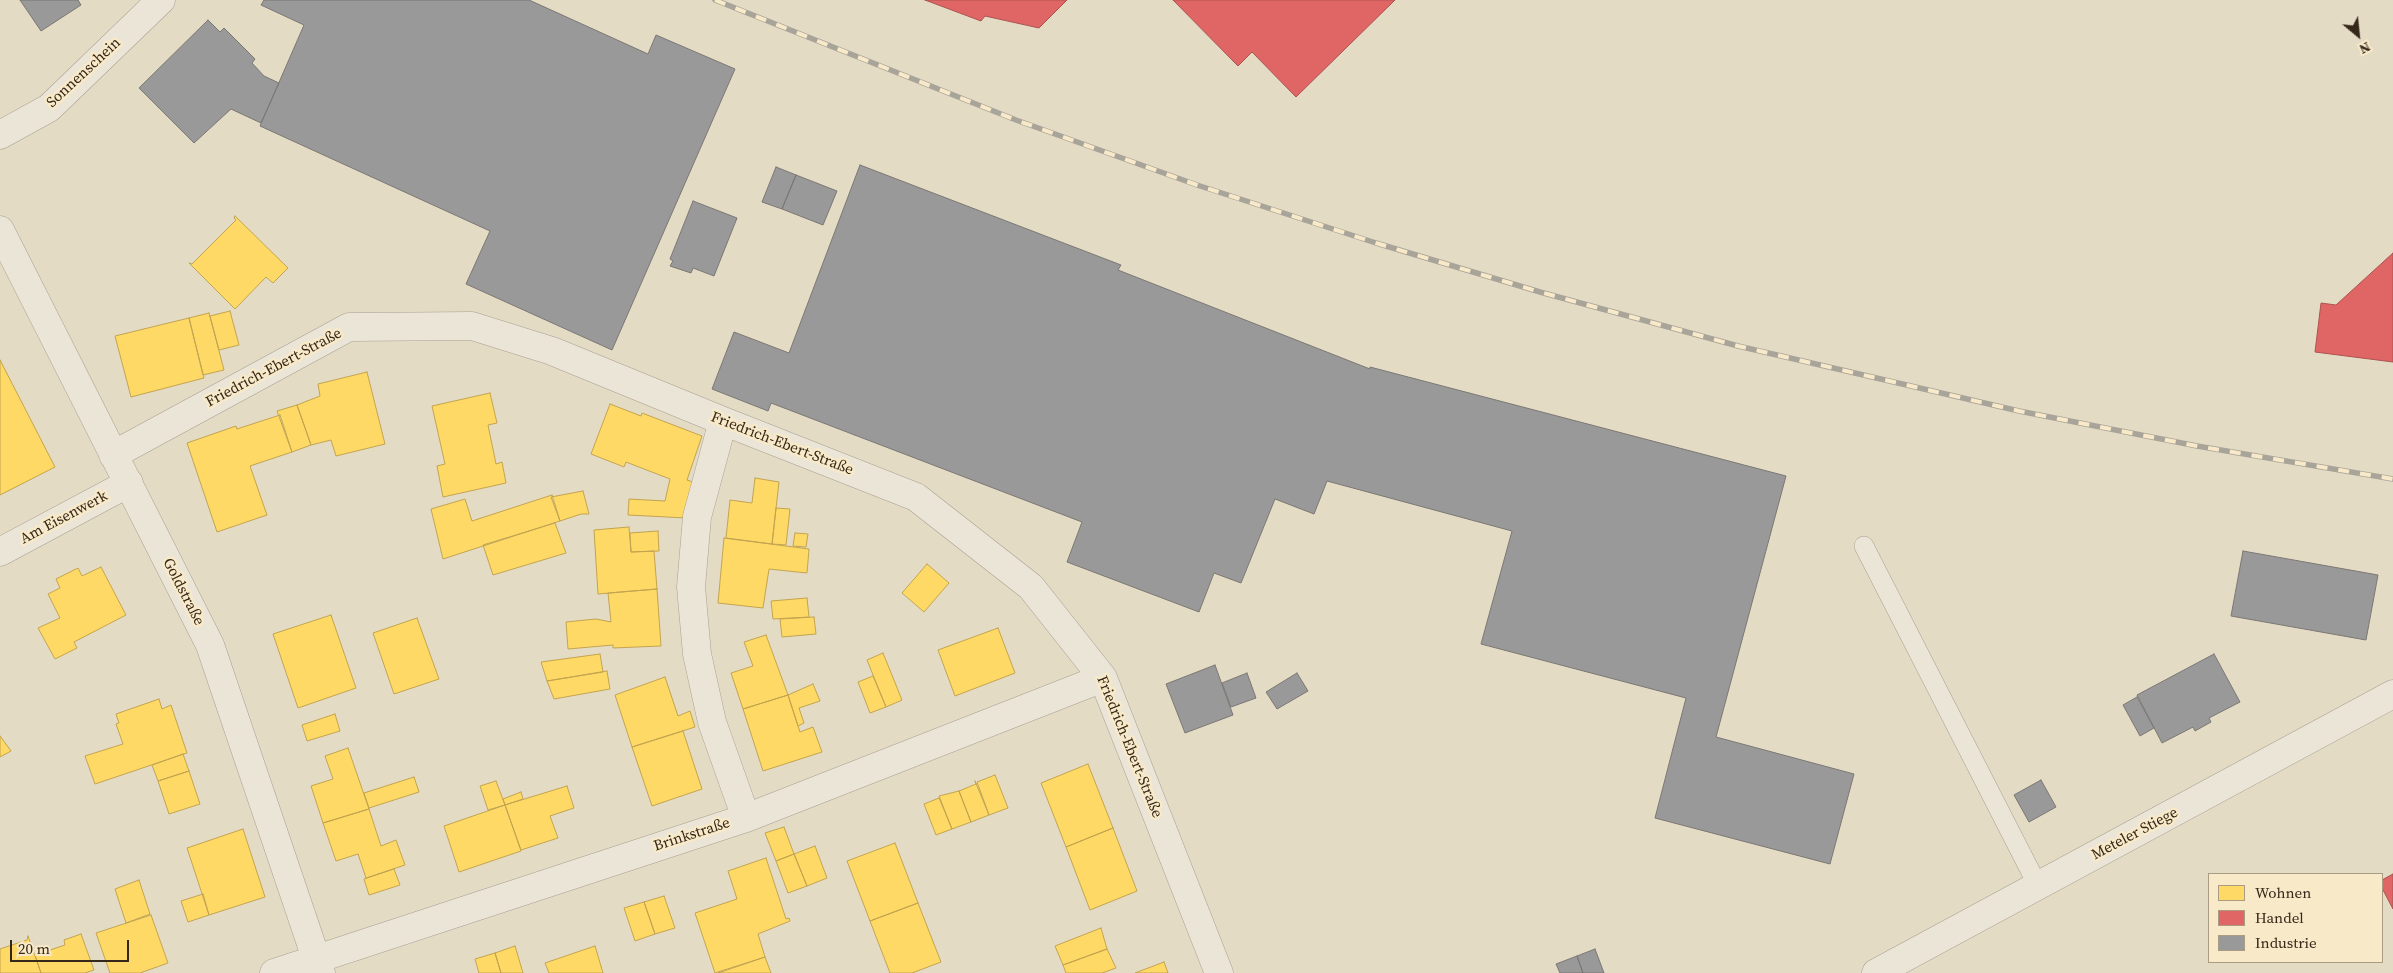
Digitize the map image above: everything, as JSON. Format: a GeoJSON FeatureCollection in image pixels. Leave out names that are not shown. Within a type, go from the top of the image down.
{"type":"FeatureCollection","features":[{"type":"Feature","properties":{"kind":"street","name":"Sonnenschein"},"geometry":{"type":"LineString","coordinates":[[0,135],[49,108],[161,0]]}},
{"type":"Feature","properties":{"kind":"street","name":"Goldstraße"},"geometry":{"type":"LineString","coordinates":[[0,230],[210,645],[318,966]]}},
{"type":"Feature","properties":{"kind":"street","name":"Friedrich-Ebert-Straße"},"geometry":{"type":"LineString","coordinates":[[114,455],[349,327],[472,326],[552,351],[916,497],[1031,587],[1103,678],[1219,973]]}},
{"type":"Feature","properties":{"kind":"street"},"geometry":{"type":"LineString","coordinates":[[723,421],[697,517],[691,587],[697,654],[712,722],[746,818]]}},
{"type":"Feature","properties":{"kind":"street","name":"Am Eisenwerk"},"geometry":{"type":"LineString","coordinates":[[0,552],[129,483]]}},
{"type":"Feature","properties":{"kind":"street","name":"Brinkstraße"},"geometry":{"type":"LineString","coordinates":[[274,973],[318,966],[746,818],[1103,678]]}},
{"type":"Feature","properties":{"kind":"street","name":"Meteler Stiege"},"geometry":{"type":"LineString","coordinates":[[1876,973],[2393,694]]}},
{"type":"Feature","properties":{"kind":"lane"},"geometry":{"type":"LineString","coordinates":[[1864,546],[2038,886]]}},
{"type":"Feature","properties":{"kind":"building: Wohnen"},"geometry":{"type":"Polygon","coordinates":[[[235,216],[288,268],[273,283],[266,277],[235,309],[189,263],[192,264],[236,220],[235,216]]]}},
{"type":"Feature","properties":{"kind":"building: Wohnen"},"geometry":{"type":"Polygon","coordinates":[[[230,311],[239,345],[219,350],[210,316],[230,311]]]}},
{"type":"Feature","properties":{"kind":"building: Wohnen"},"geometry":{"type":"Polygon","coordinates":[[[209,313],[224,370],[203,375],[189,318],[209,313]]]}},
{"type":"Feature","properties":{"kind":"building: Wohnen"},"geometry":{"type":"Polygon","coordinates":[[[189,318],[204,378],[131,397],[115,336],[189,318]]]}},
{"type":"Feature","properties":{"kind":"building: Wohnen"},"geometry":{"type":"Polygon","coordinates":[[[0,360],[55,467],[0,495],[0,360]]]}},
{"type":"Feature","properties":{"kind":"building: Wohnen"},"geometry":{"type":"Polygon","coordinates":[[[367,372],[385,444],[336,456],[331,440],[311,445],[297,405],[320,396],[318,384],[367,372]]]}},
{"type":"Feature","properties":{"kind":"building: Wohnen"},"geometry":{"type":"Polygon","coordinates":[[[490,393],[497,423],[488,425],[496,464],[502,462],[506,483],[443,497],[437,466],[445,464],[432,406],[490,393]]]}},
{"type":"Feature","properties":{"kind":"building: Wohnen"},"geometry":{"type":"Polygon","coordinates":[[[610,404],[641,416],[642,413],[702,436],[687,480],[693,482],[686,518],[628,515],[629,499],[665,501],[670,479],[626,462],[624,467],[591,454],[610,404]]]}},
{"type":"Feature","properties":{"kind":"building: Wohnen"},"geometry":{"type":"Polygon","coordinates":[[[297,405],[311,445],[292,452],[277,411],[297,405]]]}},
{"type":"Feature","properties":{"kind":"building: Wohnen"},"geometry":{"type":"Polygon","coordinates":[[[280,415],[292,452],[250,466],[267,515],[217,532],[187,443],[236,426],[237,429],[280,415]]]}},
{"type":"Feature","properties":{"kind":"building: Wohnen"},"geometry":{"type":"Polygon","coordinates":[[[755,478],[779,482],[772,544],[726,538],[730,500],[752,503],[755,478]]]}},
{"type":"Feature","properties":{"kind":"building: Wohnen"},"geometry":{"type":"Polygon","coordinates":[[[583,491],[589,514],[581,514],[560,521],[551,497],[583,491]]]}},
{"type":"Feature","properties":{"kind":"building: Wohnen"},"geometry":{"type":"Polygon","coordinates":[[[552,495],[560,521],[443,559],[431,509],[465,499],[472,521],[552,495]]]}},
{"type":"Feature","properties":{"kind":"building: Wohnen"},"geometry":{"type":"Polygon","coordinates":[[[776,508],[790,509],[786,545],[772,544],[776,508]]]}},
{"type":"Feature","properties":{"kind":"building: Wohnen"},"geometry":{"type":"Polygon","coordinates":[[[555,523],[566,553],[493,575],[483,545],[555,523]]]}},
{"type":"Feature","properties":{"kind":"building: Wohnen"},"geometry":{"type":"Polygon","coordinates":[[[629,527],[631,552],[654,551],[657,589],[598,594],[594,530],[629,527]]]}},
{"type":"Feature","properties":{"kind":"building: Wohnen"},"geometry":{"type":"Polygon","coordinates":[[[658,531],[659,551],[631,552],[630,533],[658,531]]]}},
{"type":"Feature","properties":{"kind":"building: Wohnen"},"geometry":{"type":"Polygon","coordinates":[[[795,533],[808,534],[806,547],[793,546],[795,533]]]}},
{"type":"Feature","properties":{"kind":"building: Wohnen"},"geometry":{"type":"Polygon","coordinates":[[[724,538],[809,549],[807,573],[769,569],[763,608],[718,603],[724,538]]]}},
{"type":"Feature","properties":{"kind":"building: Wohnen"},"geometry":{"type":"Polygon","coordinates":[[[927,564],[949,583],[924,612],[902,593],[927,564]]]}},
{"type":"Feature","properties":{"kind":"building: Wohnen"},"geometry":{"type":"Polygon","coordinates":[[[101,567],[126,615],[74,642],[77,648],[55,659],[38,628],[60,618],[48,594],[60,588],[56,579],[78,568],[82,576],[101,567]]]}},
{"type":"Feature","properties":{"kind":"building: Wohnen"},"geometry":{"type":"Polygon","coordinates":[[[657,589],[661,646],[613,648],[613,645],[568,649],[566,622],[596,619],[611,622],[608,593],[657,589]]]}},
{"type":"Feature","properties":{"kind":"building: Wohnen"},"geometry":{"type":"Polygon","coordinates":[[[807,598],[809,617],[773,619],[771,601],[807,598]]]}},
{"type":"Feature","properties":{"kind":"building: Wohnen"},"geometry":{"type":"Polygon","coordinates":[[[331,615],[356,688],[298,708],[273,634],[331,615]]]}},
{"type":"Feature","properties":{"kind":"building: Wohnen"},"geometry":{"type":"Polygon","coordinates":[[[814,617],[816,634],[782,637],[780,619],[814,617]]]}},
{"type":"Feature","properties":{"kind":"building: Wohnen"},"geometry":{"type":"Polygon","coordinates":[[[417,618],[439,679],[394,694],[373,633],[417,618]]]}},
{"type":"Feature","properties":{"kind":"building: Wohnen"},"geometry":{"type":"Polygon","coordinates":[[[998,628],[1015,673],[955,696],[938,650],[998,628]]]}},
{"type":"Feature","properties":{"kind":"building: Wohnen"},"geometry":{"type":"Polygon","coordinates":[[[766,635],[788,695],[743,709],[731,673],[753,666],[744,642],[766,635]]]}},
{"type":"Feature","properties":{"kind":"building: Wohnen"},"geometry":{"type":"Polygon","coordinates":[[[883,653],[902,700],[886,707],[867,660],[883,653]]]}},
{"type":"Feature","properties":{"kind":"building: Wohnen"},"geometry":{"type":"Polygon","coordinates":[[[600,654],[603,672],[547,681],[541,662],[600,654]]]}},
{"type":"Feature","properties":{"kind":"building: Wohnen"},"geometry":{"type":"Polygon","coordinates":[[[607,671],[610,689],[554,699],[547,681],[607,671]]]}},
{"type":"Feature","properties":{"kind":"building: Wohnen"},"geometry":{"type":"Polygon","coordinates":[[[873,676],[886,707],[870,713],[858,682],[873,676]]]}},
{"type":"Feature","properties":{"kind":"building: Wohnen"},"geometry":{"type":"Polygon","coordinates":[[[665,677],[678,716],[690,711],[695,727],[632,747],[615,695],[665,677]]]}},
{"type":"Feature","properties":{"kind":"building: Wohnen"},"geometry":{"type":"Polygon","coordinates":[[[813,684],[820,701],[799,708],[804,723],[798,726],[788,695],[813,684]]]}},
{"type":"Feature","properties":{"kind":"building: Wohnen"},"geometry":{"type":"Polygon","coordinates":[[[788,695],[800,732],[813,727],[822,752],[763,771],[743,709],[788,695]]]}},
{"type":"Feature","properties":{"kind":"building: Wohnen"},"geometry":{"type":"Polygon","coordinates":[[[159,699],[162,709],[171,705],[187,753],[95,784],[85,756],[123,744],[116,724],[119,723],[116,714],[159,699]]]}},
{"type":"Feature","properties":{"kind":"building: Wohnen"},"geometry":{"type":"Polygon","coordinates":[[[335,714],[340,731],[307,741],[302,725],[335,714]]]}},
{"type":"Feature","properties":{"kind":"building: Wohnen"},"geometry":{"type":"Polygon","coordinates":[[[683,731],[702,789],[652,806],[632,747],[683,731]]]}},
{"type":"Feature","properties":{"kind":"building: Wohnen"},"geometry":{"type":"Polygon","coordinates":[[[0,736],[11,751],[0,757],[0,736]]]}},
{"type":"Feature","properties":{"kind":"building: Wohnen"},"geometry":{"type":"Polygon","coordinates":[[[348,748],[369,809],[323,823],[311,786],[333,779],[325,756],[348,748]]]}},
{"type":"Feature","properties":{"kind":"building: Wohnen"},"geometry":{"type":"Polygon","coordinates":[[[183,754],[189,771],[158,781],[152,765],[183,754]]]}},
{"type":"Feature","properties":{"kind":"building: Wohnen"},"geometry":{"type":"Polygon","coordinates":[[[1088,764],[1113,828],[1066,847],[1041,783],[1088,764]]]}},
{"type":"Feature","properties":{"kind":"building: Wohnen"},"geometry":{"type":"Polygon","coordinates":[[[189,771],[200,804],[169,814],[158,781],[189,771]]]}},
{"type":"Feature","properties":{"kind":"building: Wohnen"},"geometry":{"type":"Polygon","coordinates":[[[995,775],[1008,808],[989,815],[977,782],[995,775]]]}},
{"type":"Feature","properties":{"kind":"building: Wohnen"},"geometry":{"type":"Polygon","coordinates":[[[414,777],[419,792],[369,808],[364,793],[414,777]]]}},
{"type":"Feature","properties":{"kind":"building: Wohnen"},"geometry":{"type":"Polygon","coordinates":[[[496,781],[505,805],[488,810],[480,786],[496,781]]]}},
{"type":"Feature","properties":{"kind":"building: Wohnen"},"geometry":{"type":"Polygon","coordinates":[[[975,781],[989,815],[971,822],[959,791],[976,784],[975,781]]]}},
{"type":"Feature","properties":{"kind":"building: Wohnen"},"geometry":{"type":"Polygon","coordinates":[[[567,786],[574,808],[550,816],[558,838],[521,850],[505,805],[567,786]]]}},
{"type":"Feature","properties":{"kind":"building: Wohnen"},"geometry":{"type":"Polygon","coordinates":[[[959,791],[971,822],[952,829],[939,796],[959,791]]]}},
{"type":"Feature","properties":{"kind":"building: Wohnen"},"geometry":{"type":"Polygon","coordinates":[[[521,792],[523,799],[505,805],[503,799],[521,792]]]}},
{"type":"Feature","properties":{"kind":"building: Wohnen"},"geometry":{"type":"Polygon","coordinates":[[[939,798],[952,829],[936,835],[924,804],[939,798]]]}},
{"type":"Feature","properties":{"kind":"building: Wohnen"},"geometry":{"type":"Polygon","coordinates":[[[505,805],[521,851],[459,872],[444,826],[505,805]]]}},
{"type":"Feature","properties":{"kind":"building: Wohnen"},"geometry":{"type":"Polygon","coordinates":[[[369,809],[381,846],[396,840],[405,865],[366,878],[358,854],[336,861],[323,823],[369,809]]]}},
{"type":"Feature","properties":{"kind":"building: Wohnen"},"geometry":{"type":"Polygon","coordinates":[[[784,827],[794,854],[776,861],[765,833],[784,827]]]}},
{"type":"Feature","properties":{"kind":"building: Wohnen"},"geometry":{"type":"Polygon","coordinates":[[[1113,828],[1137,891],[1090,910],[1066,847],[1113,828]]]}},
{"type":"Feature","properties":{"kind":"building: Wohnen"},"geometry":{"type":"Polygon","coordinates":[[[243,829],[265,897],[209,915],[187,848],[243,829]]]}},
{"type":"Feature","properties":{"kind":"building: Wohnen"},"geometry":{"type":"Polygon","coordinates":[[[895,843],[918,903],[870,921],[847,861],[895,843]]]}},
{"type":"Feature","properties":{"kind":"building: Wohnen"},"geometry":{"type":"Polygon","coordinates":[[[815,846],[827,878],[807,886],[794,854],[815,846]]]}},
{"type":"Feature","properties":{"kind":"building: Wohnen"},"geometry":{"type":"Polygon","coordinates":[[[794,854],[807,886],[788,893],[776,861],[794,854]]]}},
{"type":"Feature","properties":{"kind":"building: Wohnen"},"geometry":{"type":"Polygon","coordinates":[[[766,858],[786,919],[789,918],[790,921],[758,934],[765,957],[715,973],[695,913],[737,899],[728,871],[766,858]]]}},
{"type":"Feature","properties":{"kind":"building: Wohnen"},"geometry":{"type":"Polygon","coordinates":[[[394,869],[400,885],[369,895],[364,879],[394,869]]]}},
{"type":"Feature","properties":{"kind":"building: Wohnen"},"geometry":{"type":"Polygon","coordinates":[[[139,880],[150,914],[126,923],[115,889],[139,880]]]}},
{"type":"Feature","properties":{"kind":"building: Wohnen"},"geometry":{"type":"Polygon","coordinates":[[[203,894],[209,915],[188,922],[181,901],[203,894]]]}},
{"type":"Feature","properties":{"kind":"building: Wohnen"},"geometry":{"type":"Polygon","coordinates":[[[664,896],[675,928],[655,934],[644,902],[664,896]]]}},
{"type":"Feature","properties":{"kind":"building: Wohnen"},"geometry":{"type":"Polygon","coordinates":[[[644,902],[655,934],[635,941],[624,908],[644,902]]]}},
{"type":"Feature","properties":{"kind":"building: Wohnen"},"geometry":{"type":"Polygon","coordinates":[[[918,903],[941,962],[912,973],[890,973],[870,921],[918,903]]]}},
{"type":"Feature","properties":{"kind":"building: Wohnen"},"geometry":{"type":"Polygon","coordinates":[[[151,915],[168,963],[140,973],[110,973],[96,933],[151,915]]]}},
{"type":"Feature","properties":{"kind":"building: Wohnen"},"geometry":{"type":"Polygon","coordinates":[[[1101,928],[1107,949],[1063,965],[1055,946],[1101,928]]]}},
{"type":"Feature","properties":{"kind":"building: Wohnen"},"geometry":{"type":"Polygon","coordinates":[[[81,934],[94,970],[85,973],[41,973],[35,955],[65,945],[64,940],[81,934]]]}},
{"type":"Feature","properties":{"kind":"building: Wohnen"},"geometry":{"type":"Polygon","coordinates":[[[28,936],[41,973],[0,973],[0,949],[27,940],[28,936]]]}},
{"type":"Feature","properties":{"kind":"building: Wohnen"},"geometry":{"type":"Polygon","coordinates":[[[515,946],[523,973],[501,973],[495,953],[515,946]]]}},
{"type":"Feature","properties":{"kind":"building: Wohnen"},"geometry":{"type":"Polygon","coordinates":[[[595,946],[603,973],[549,973],[545,963],[595,946]]]}},
{"type":"Feature","properties":{"kind":"building: Wohnen"},"geometry":{"type":"Polygon","coordinates":[[[1107,949],[1116,968],[1102,973],[1066,973],[1063,965],[1107,949]]]}},
{"type":"Feature","properties":{"kind":"building: Wohnen"},"geometry":{"type":"Polygon","coordinates":[[[495,953],[501,973],[479,973],[475,959],[495,953]]]}},
{"type":"Feature","properties":{"kind":"building: Wohnen"},"geometry":{"type":"Polygon","coordinates":[[[765,957],[771,973],[718,973],[765,957]]]}},
{"type":"Feature","properties":{"kind":"building: Wohnen"},"geometry":{"type":"Polygon","coordinates":[[[1164,962],[1168,973],[1135,973],[1164,962]]]}},
{"type":"Feature","properties":{"kind":"building: Handel"},"geometry":{"type":"Polygon","coordinates":[[[925,0],[1067,0],[1039,28],[985,16],[981,21],[925,0]]]}},
{"type":"Feature","properties":{"kind":"building: Handel"},"geometry":{"type":"Polygon","coordinates":[[[1173,0],[1395,0],[1296,97],[1252,52],[1238,66],[1173,0]]]}},
{"type":"Feature","properties":{"kind":"building: Handel"},"geometry":{"type":"Polygon","coordinates":[[[2393,253],[2393,362],[2315,352],[2321,303],[2336,305],[2393,253]]]}},
{"type":"Feature","properties":{"kind":"building: Handel"},"geometry":{"type":"Polygon","coordinates":[[[2393,874],[2393,909],[2383,890],[2383,879],[2393,874]]]}},
{"type":"Feature","properties":{"kind":"building: Industrie"},"geometry":{"type":"Polygon","coordinates":[[[20,0],[78,0],[81,5],[41,31],[20,0]]]}},
{"type":"Feature","properties":{"kind":"building: Industrie"},"geometry":{"type":"Polygon","coordinates":[[[264,0],[529,0],[648,54],[656,35],[735,69],[612,350],[466,284],[490,231],[260,126],[304,25],[261,5],[264,0]]]}},
{"type":"Feature","properties":{"kind":"building: Industrie"},"geometry":{"type":"Polygon","coordinates":[[[208,20],[220,32],[224,28],[255,59],[252,63],[264,76],[279,83],[261,123],[231,109],[194,143],[139,88],[208,20]]]}},
{"type":"Feature","properties":{"kind":"building: Industrie"},"geometry":{"type":"Polygon","coordinates":[[[860,165],[1121,265],[1118,270],[1370,369],[1370,367],[1786,476],[1716,737],[1854,774],[1830,864],[1655,818],[1686,698],[1481,644],[1512,531],[1327,481],[1314,514],[1275,499],[1241,583],[1214,573],[1199,612],[1067,562],[1082,522],[771,403],[768,411],[712,389],[734,332],[789,353],[860,165]]]}},
{"type":"Feature","properties":{"kind":"building: Industrie"},"geometry":{"type":"Polygon","coordinates":[[[776,167],[796,175],[782,209],[762,202],[776,167]]]}},
{"type":"Feature","properties":{"kind":"building: Industrie"},"geometry":{"type":"Polygon","coordinates":[[[796,175],[837,191],[823,225],[782,209],[796,175]]]}},
{"type":"Feature","properties":{"kind":"building: Industrie"},"geometry":{"type":"Polygon","coordinates":[[[693,201],[737,218],[714,276],[693,268],[691,273],[670,266],[673,261],[670,259],[693,201]]]}},
{"type":"Feature","properties":{"kind":"building: Industrie"},"geometry":{"type":"Polygon","coordinates":[[[2243,551],[2378,575],[2366,640],[2231,616],[2243,551]]]}},
{"type":"Feature","properties":{"kind":"building: Industrie"},"geometry":{"type":"Polygon","coordinates":[[[2214,654],[2240,702],[2209,718],[2211,722],[2195,731],[2193,727],[2162,743],[2137,695],[2214,654]]]}},
{"type":"Feature","properties":{"kind":"building: Industrie"},"geometry":{"type":"Polygon","coordinates":[[[1215,665],[1233,715],[1185,733],[1166,684],[1215,665]]]}},
{"type":"Feature","properties":{"kind":"building: Industrie"},"geometry":{"type":"Polygon","coordinates":[[[1247,673],[1256,698],[1231,707],[1222,683],[1247,673]]]}},
{"type":"Feature","properties":{"kind":"building: Industrie"},"geometry":{"type":"Polygon","coordinates":[[[1297,673],[1308,691],[1277,709],[1266,692],[1297,673]]]}},
{"type":"Feature","properties":{"kind":"building: Industrie"},"geometry":{"type":"Polygon","coordinates":[[[2137,697],[2154,728],[2140,736],[2123,705],[2137,697]]]}},
{"type":"Feature","properties":{"kind":"building: Industrie"},"geometry":{"type":"Polygon","coordinates":[[[2041,780],[2056,807],[2029,822],[2014,795],[2041,780]]]}},
{"type":"Feature","properties":{"kind":"building: Industrie"},"geometry":{"type":"Polygon","coordinates":[[[1595,949],[1604,973],[1583,973],[1577,956],[1595,949]]]}},
{"type":"Feature","properties":{"kind":"building: Industrie"},"geometry":{"type":"Polygon","coordinates":[[[1577,956],[1583,973],[1560,973],[1556,964],[1577,956]]]}},
{"type":"Feature","properties":{"kind":"railway"},"geometry":{"type":"LineString","coordinates":[[715,0],[1016,120],[1197,185],[1376,243],[1540,292],[1738,346],[2019,411],[2197,446],[2393,479]]}}]}
